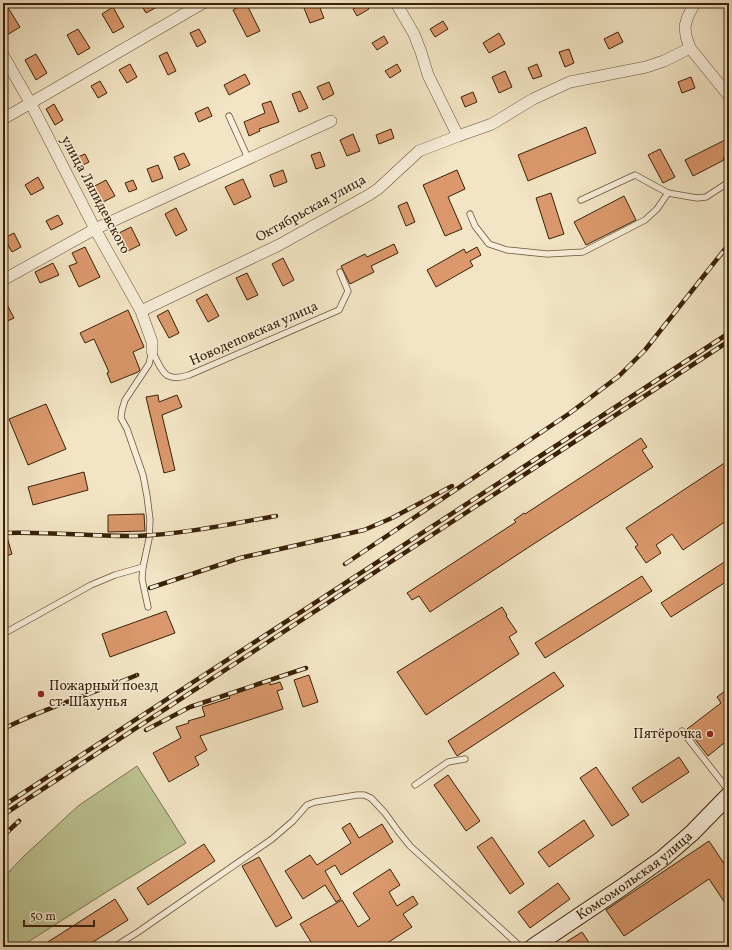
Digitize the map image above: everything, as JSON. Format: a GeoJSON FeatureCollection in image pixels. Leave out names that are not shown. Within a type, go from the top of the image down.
{"type":"FeatureCollection","features":[{"type":"Feature","properties":{"kind":"street"},"geometry":{"type":"LineString","coordinates":[[3,120],[203,3]]}},
{"type":"Feature","properties":{"kind":"street"},"geometry":{"type":"LineString","coordinates":[[396,3],[414,34],[428,75],[458,136]]}},
{"type":"Feature","properties":{"kind":"street"},"geometry":{"type":"LineString","coordinates":[[695,3],[688,16],[686,26],[686,36],[690,48],[729,96]]}},
{"type":"Feature","properties":{"kind":"street","name":"Октябрьская улица"},"geometry":{"type":"LineString","coordinates":[[140,311],[280,245],[369,196],[419,151],[492,124],[533,99],[570,82],[646,67],[664,61],[690,48]]}},
{"type":"Feature","properties":{"kind":"street","name":"улица Ляпидевского"},"geometry":{"type":"LineString","coordinates":[[3,56],[31,104],[95,229],[140,311],[152,342],[152,352]]}},
{"type":"Feature","properties":{"kind":"street"},"geometry":{"type":"LineString","coordinates":[[3,280],[95,229],[331,121]]}},
{"type":"Feature","properties":{"kind":"street","name":"Комсомольская улица"},"geometry":{"type":"LineString","coordinates":[[541,945],[662,859],[692,833],[726,798]]}},
{"type":"Feature","properties":{"kind":"lane"},"geometry":{"type":"LineString","coordinates":[[229,116],[248,158]]}},
{"type":"Feature","properties":{"kind":"lane"},"geometry":{"type":"LineString","coordinates":[[580,200],[635,174],[668,193],[697,198],[706,197],[729,182]]}},
{"type":"Feature","properties":{"kind":"lane"},"geometry":{"type":"LineString","coordinates":[[470,214],[475,226],[489,244],[508,250],[547,254],[583,252],[645,220],[657,209],[668,193]]}},
{"type":"Feature","properties":{"kind":"lane","name":"Новодеповская улица"},"geometry":{"type":"LineString","coordinates":[[152,352],[164,374],[169,378],[175,379],[189,376],[339,310],[348,291],[340,272]]}},
{"type":"Feature","properties":{"kind":"lane"},"geometry":{"type":"LineString","coordinates":[[148,607],[142,579],[149,539],[150,520],[147,496],[143,475],[127,429],[121,418],[125,400],[149,364],[152,352]]}},
{"type":"Feature","properties":{"kind":"lane"},"geometry":{"type":"LineString","coordinates":[[3,634],[91,585],[115,575],[143,567]]}},
{"type":"Feature","properties":{"kind":"lane"},"geometry":{"type":"LineString","coordinates":[[682,731],[726,798]]}},
{"type":"Feature","properties":{"kind":"lane"},"geometry":{"type":"LineString","coordinates":[[415,785],[448,762],[465,759]]}},
{"type":"Feature","properties":{"kind":"lane"},"geometry":{"type":"LineString","coordinates":[[114,947],[272,839],[293,821],[307,805],[315,802],[357,795],[364,795],[371,798],[385,813],[410,846],[521,947]]}},
{"type":"Feature","properties":{"kind":"path"},"geometry":{"type":"LineString","coordinates":[[726,798],[729,772]]}},
{"type":"Feature","properties":{"kind":"green space"},"geometry":{"type":"Polygon","coordinates":[[[137,766],[186,843],[20,947],[3,947],[3,878],[24,856],[78,806],[137,766]]]}},
{"type":"Feature","properties":{"kind":"building"},"geometry":{"type":"Polygon","coordinates":[[[3,3],[5,3],[20,27],[7,35],[3,28],[3,3]]]}},
{"type":"Feature","properties":{"kind":"building"},"geometry":{"type":"Polygon","coordinates":[[[140,3],[164,3],[146,13],[140,3]]]}},
{"type":"Feature","properties":{"kind":"building"},"geometry":{"type":"Polygon","coordinates":[[[246,3],[260,31],[247,37],[233,10],[246,3]]]}},
{"type":"Feature","properties":{"kind":"building"},"geometry":{"type":"Polygon","coordinates":[[[302,3],[318,3],[324,18],[310,23],[302,3]]]}},
{"type":"Feature","properties":{"kind":"building"},"geometry":{"type":"Polygon","coordinates":[[[362,3],[365,3],[369,9],[357,16],[353,9],[362,3]]]}},
{"type":"Feature","properties":{"kind":"building"},"geometry":{"type":"Polygon","coordinates":[[[113,7],[124,27],[113,33],[102,14],[113,7]]]}},
{"type":"Feature","properties":{"kind":"building"},"geometry":{"type":"Polygon","coordinates":[[[443,21],[448,29],[435,37],[430,29],[443,21]]]}},
{"type":"Feature","properties":{"kind":"building"},"geometry":{"type":"Polygon","coordinates":[[[78,29],[90,48],[78,55],[67,35],[78,29]]]}},
{"type":"Feature","properties":{"kind":"building"},"geometry":{"type":"Polygon","coordinates":[[[199,29],[206,42],[197,47],[190,33],[199,29]]]}},
{"type":"Feature","properties":{"kind":"building"},"geometry":{"type":"Polygon","coordinates":[[[618,32],[623,42],[609,49],[604,39],[618,32]]]}},
{"type":"Feature","properties":{"kind":"building"},"geometry":{"type":"Polygon","coordinates":[[[499,33],[505,44],[489,53],[483,43],[499,33]]]}},
{"type":"Feature","properties":{"kind":"building"},"geometry":{"type":"Polygon","coordinates":[[[384,36],[388,43],[377,50],[372,43],[384,36]]]}},
{"type":"Feature","properties":{"kind":"building"},"geometry":{"type":"Polygon","coordinates":[[[569,49],[574,63],[565,67],[559,52],[569,49]]]}},
{"type":"Feature","properties":{"kind":"building"},"geometry":{"type":"Polygon","coordinates":[[[167,52],[176,71],[168,75],[159,56],[167,52]]]}},
{"type":"Feature","properties":{"kind":"building"},"geometry":{"type":"Polygon","coordinates":[[[36,54],[47,73],[36,80],[25,60],[36,54]]]}},
{"type":"Feature","properties":{"kind":"building"},"geometry":{"type":"Polygon","coordinates":[[[130,64],[137,77],[127,83],[119,70],[130,64]]]}},
{"type":"Feature","properties":{"kind":"building"},"geometry":{"type":"Polygon","coordinates":[[[397,64],[401,71],[390,78],[385,71],[397,64]]]}},
{"type":"Feature","properties":{"kind":"building"},"geometry":{"type":"Polygon","coordinates":[[[537,64],[542,76],[533,79],[528,68],[537,64]]]}},
{"type":"Feature","properties":{"kind":"building"},"geometry":{"type":"Polygon","coordinates":[[[505,71],[512,87],[499,93],[492,77],[505,71]]]}},
{"type":"Feature","properties":{"kind":"building"},"geometry":{"type":"Polygon","coordinates":[[[245,74],[250,84],[229,95],[224,85],[245,74]]]}},
{"type":"Feature","properties":{"kind":"building"},"geometry":{"type":"Polygon","coordinates":[[[691,77],[695,88],[682,93],[678,82],[691,77]]]}},
{"type":"Feature","properties":{"kind":"building"},"geometry":{"type":"Polygon","coordinates":[[[100,81],[107,93],[98,98],[91,86],[100,81]]]}},
{"type":"Feature","properties":{"kind":"building"},"geometry":{"type":"Polygon","coordinates":[[[329,82],[334,94],[323,100],[317,87],[329,82]]]}},
{"type":"Feature","properties":{"kind":"building"},"geometry":{"type":"Polygon","coordinates":[[[300,91],[308,108],[299,112],[292,94],[300,91]]]}},
{"type":"Feature","properties":{"kind":"building"},"geometry":{"type":"Polygon","coordinates":[[[473,92],[477,102],[465,107],[461,97],[473,92]]]}},
{"type":"Feature","properties":{"kind":"building"},"geometry":{"type":"Polygon","coordinates":[[[271,101],[279,122],[259,129],[260,131],[249,136],[244,122],[265,113],[262,104],[271,101]]]}},
{"type":"Feature","properties":{"kind":"building"},"geometry":{"type":"Polygon","coordinates":[[[54,104],[63,120],[55,125],[46,109],[54,104]]]}},
{"type":"Feature","properties":{"kind":"building"},"geometry":{"type":"Polygon","coordinates":[[[208,107],[212,116],[199,122],[195,113],[208,107]]]}},
{"type":"Feature","properties":{"kind":"building"},"geometry":{"type":"Polygon","coordinates":[[[586,127],[596,153],[528,181],[518,155],[586,127]]]}},
{"type":"Feature","properties":{"kind":"building"},"geometry":{"type":"Polygon","coordinates":[[[391,129],[394,138],[379,144],[376,135],[391,129]]]}},
{"type":"Feature","properties":{"kind":"building"},"geometry":{"type":"Polygon","coordinates":[[[353,134],[360,151],[347,156],[340,140],[353,134]]]}},
{"type":"Feature","properties":{"kind":"building"},"geometry":{"type":"Polygon","coordinates":[[[729,138],[729,155],[723,158],[724,160],[693,176],[685,160],[729,138]]]}},
{"type":"Feature","properties":{"kind":"building"},"geometry":{"type":"Polygon","coordinates":[[[660,149],[675,177],[663,183],[648,155],[660,149]]]}},
{"type":"Feature","properties":{"kind":"building"},"geometry":{"type":"Polygon","coordinates":[[[320,152],[325,166],[316,169],[311,155],[320,152]]]}},
{"type":"Feature","properties":{"kind":"building"},"geometry":{"type":"Polygon","coordinates":[[[184,153],[190,165],[179,170],[174,157],[184,153]]]}},
{"type":"Feature","properties":{"kind":"building"},"geometry":{"type":"Polygon","coordinates":[[[85,154],[89,162],[77,168],[73,159],[85,154]]]}},
{"type":"Feature","properties":{"kind":"building"},"geometry":{"type":"Polygon","coordinates":[[[158,165],[163,178],[152,182],[147,169],[158,165]]]}},
{"type":"Feature","properties":{"kind":"building"},"geometry":{"type":"Polygon","coordinates":[[[283,170],[287,182],[274,187],[270,175],[283,170]]]}},
{"type":"Feature","properties":{"kind":"building"},"geometry":{"type":"Polygon","coordinates":[[[457,170],[465,189],[448,197],[462,229],[445,236],[423,185],[457,170]]]}},
{"type":"Feature","properties":{"kind":"building"},"geometry":{"type":"Polygon","coordinates":[[[38,177],[44,188],[31,195],[25,185],[38,177]]]}},
{"type":"Feature","properties":{"kind":"building"},"geometry":{"type":"Polygon","coordinates":[[[243,179],[251,197],[234,205],[225,187],[243,179]]]}},
{"type":"Feature","properties":{"kind":"building"},"geometry":{"type":"Polygon","coordinates":[[[106,180],[115,196],[99,204],[91,188],[106,180]]]}},
{"type":"Feature","properties":{"kind":"building"},"geometry":{"type":"Polygon","coordinates":[[[133,180],[137,189],[129,192],[125,183],[133,180]]]}},
{"type":"Feature","properties":{"kind":"building"},"geometry":{"type":"Polygon","coordinates":[[[551,193],[564,234],[549,239],[536,198],[551,193]]]}},
{"type":"Feature","properties":{"kind":"building"},"geometry":{"type":"Polygon","coordinates":[[[624,196],[636,220],[586,245],[574,222],[624,196]]]}},
{"type":"Feature","properties":{"kind":"building"},"geometry":{"type":"Polygon","coordinates":[[[407,202],[415,222],[406,226],[398,206],[407,202]]]}},
{"type":"Feature","properties":{"kind":"building"},"geometry":{"type":"Polygon","coordinates":[[[176,208],[187,230],[176,236],[165,214],[176,208]]]}},
{"type":"Feature","properties":{"kind":"building"},"geometry":{"type":"Polygon","coordinates":[[[58,215],[63,224],[51,230],[46,221],[58,215]]]}},
{"type":"Feature","properties":{"kind":"building"},"geometry":{"type":"Polygon","coordinates":[[[131,227],[140,245],[126,252],[117,234],[131,227]]]}},
{"type":"Feature","properties":{"kind":"building"},"geometry":{"type":"Polygon","coordinates":[[[14,233],[21,247],[12,252],[4,238],[14,233]]]}},
{"type":"Feature","properties":{"kind":"building"},"geometry":{"type":"Polygon","coordinates":[[[394,244],[398,253],[371,266],[374,272],[350,284],[341,266],[365,254],[367,257],[394,244]]]}},
{"type":"Feature","properties":{"kind":"building"},"geometry":{"type":"Polygon","coordinates":[[[85,247],[100,277],[79,287],[69,266],[77,263],[72,253],[85,247]]]}},
{"type":"Feature","properties":{"kind":"building"},"geometry":{"type":"Polygon","coordinates":[[[477,247],[481,255],[470,261],[473,266],[436,287],[427,270],[464,249],[466,253],[477,247]]]}},
{"type":"Feature","properties":{"kind":"building"},"geometry":{"type":"Polygon","coordinates":[[[283,258],[294,280],[283,286],[272,264],[283,258]]]}},
{"type":"Feature","properties":{"kind":"building"},"geometry":{"type":"Polygon","coordinates":[[[53,263],[59,275],[40,283],[35,272],[53,263]]]}},
{"type":"Feature","properties":{"kind":"building"},"geometry":{"type":"Polygon","coordinates":[[[247,273],[258,295],[247,300],[236,278],[247,273]]]}},
{"type":"Feature","properties":{"kind":"building"},"geometry":{"type":"Polygon","coordinates":[[[207,294],[219,316],[208,322],[196,300],[207,294]]]}},
{"type":"Feature","properties":{"kind":"building"},"geometry":{"type":"Polygon","coordinates":[[[3,297],[14,318],[3,323],[3,297]]]}},
{"type":"Feature","properties":{"kind":"building"},"geometry":{"type":"Polygon","coordinates":[[[128,310],[144,347],[133,352],[140,370],[111,383],[107,373],[109,372],[94,339],[85,343],[80,333],[128,310]]]}},
{"type":"Feature","properties":{"kind":"building"},"geometry":{"type":"Polygon","coordinates":[[[168,310],[179,333],[169,338],[157,316],[168,310]]]}},
{"type":"Feature","properties":{"kind":"building"},"geometry":{"type":"Polygon","coordinates":[[[158,395],[159,402],[177,395],[182,407],[162,415],[175,470],[164,473],[146,397],[158,395]]]}},
{"type":"Feature","properties":{"kind":"building"},"geometry":{"type":"Polygon","coordinates":[[[46,404],[66,449],[28,465],[9,419],[46,404]]]}},
{"type":"Feature","properties":{"kind":"building"},"geometry":{"type":"Polygon","coordinates":[[[641,438],[647,447],[642,450],[653,467],[430,612],[419,596],[412,600],[407,593],[516,522],[514,520],[524,513],[525,514],[641,438]]]}},
{"type":"Feature","properties":{"kind":"building"},"geometry":{"type":"Polygon","coordinates":[[[729,460],[729,519],[683,550],[672,534],[656,545],[661,553],[646,563],[635,547],[638,545],[626,528],[729,460]]]}},
{"type":"Feature","properties":{"kind":"building"},"geometry":{"type":"Polygon","coordinates":[[[84,472],[88,490],[33,505],[28,487],[84,472]]]}},
{"type":"Feature","properties":{"kind":"building"},"geometry":{"type":"Polygon","coordinates":[[[144,514],[145,531],[108,532],[108,515],[144,514]]]}},
{"type":"Feature","properties":{"kind":"building"},"geometry":{"type":"Polygon","coordinates":[[[3,530],[5,530],[12,554],[3,557],[3,530]]]}},
{"type":"Feature","properties":{"kind":"building"},"geometry":{"type":"Polygon","coordinates":[[[729,559],[729,580],[671,617],[661,603],[729,559]]]}},
{"type":"Feature","properties":{"kind":"building"},"geometry":{"type":"Polygon","coordinates":[[[642,576],[652,591],[545,658],[535,643],[642,576]]]}},
{"type":"Feature","properties":{"kind":"building"},"geometry":{"type":"Polygon","coordinates":[[[502,607],[507,615],[506,616],[517,632],[509,637],[519,654],[426,715],[397,672],[502,607]]]}},
{"type":"Feature","properties":{"kind":"building"},"geometry":{"type":"Polygon","coordinates":[[[166,611],[175,633],[110,657],[102,634],[166,611]]]}},
{"type":"Feature","properties":{"kind":"building"},"geometry":{"type":"Polygon","coordinates":[[[554,672],[564,686],[457,756],[448,741],[554,672]]]}},
{"type":"Feature","properties":{"kind":"building"},"geometry":{"type":"Polygon","coordinates":[[[309,675],[318,702],[303,707],[294,680],[309,675]]]}},
{"type":"Feature","properties":{"kind":"building"},"geometry":{"type":"Polygon","coordinates":[[[270,682],[270,685],[280,682],[283,689],[277,691],[283,709],[200,736],[207,750],[195,757],[199,765],[169,782],[153,753],[181,738],[176,727],[189,723],[188,721],[205,716],[202,707],[230,698],[229,695],[270,682]]]}},
{"type":"Feature","properties":{"kind":"building","name":"Пятёрочка"},"geometry":{"type":"Polygon","coordinates":[[[729,688],[729,739],[708,756],[687,729],[721,703],[717,697],[729,688]]]}},
{"type":"Feature","properties":{"kind":"building"},"geometry":{"type":"Polygon","coordinates":[[[679,757],[689,772],[642,803],[632,788],[679,757]]]}},
{"type":"Feature","properties":{"kind":"building"},"geometry":{"type":"Polygon","coordinates":[[[596,767],[629,815],[612,826],[580,778],[596,767]]]}},
{"type":"Feature","properties":{"kind":"building"},"geometry":{"type":"Polygon","coordinates":[[[448,775],[480,821],[466,831],[434,785],[448,775]]]}},
{"type":"Feature","properties":{"kind":"building"},"geometry":{"type":"Polygon","coordinates":[[[584,820],[594,836],[549,867],[538,852],[584,820]]]}},
{"type":"Feature","properties":{"kind":"building"},"geometry":{"type":"Polygon","coordinates":[[[350,823],[359,838],[382,824],[393,842],[341,875],[335,865],[325,871],[341,899],[336,902],[325,885],[303,899],[285,871],[310,855],[317,865],[351,843],[342,828],[350,823]]]}},
{"type":"Feature","properties":{"kind":"building"},"geometry":{"type":"Polygon","coordinates":[[[492,837],[524,884],[510,894],[477,847],[492,837]]]}},
{"type":"Feature","properties":{"kind":"building"},"geometry":{"type":"Polygon","coordinates":[[[709,841],[729,871],[729,909],[709,879],[624,936],[606,910],[709,841]]]}},
{"type":"Feature","properties":{"kind":"building"},"geometry":{"type":"Polygon","coordinates":[[[204,844],[215,861],[148,905],[137,888],[204,844]]]}},
{"type":"Feature","properties":{"kind":"building"},"geometry":{"type":"Polygon","coordinates":[[[259,857],[292,918],[276,927],[242,866],[259,857]]]}},
{"type":"Feature","properties":{"kind":"building"},"geometry":{"type":"Polygon","coordinates":[[[390,869],[400,885],[389,892],[397,906],[413,896],[418,904],[403,914],[412,927],[381,947],[314,947],[300,924],[342,900],[358,927],[370,919],[353,893],[390,869]]]}},
{"type":"Feature","properties":{"kind":"building"},"geometry":{"type":"Polygon","coordinates":[[[558,883],[570,899],[530,928],[518,912],[558,883]]]}},
{"type":"Feature","properties":{"kind":"building"},"geometry":{"type":"Polygon","coordinates":[[[115,899],[128,920],[85,947],[40,947],[115,899]]]}},
{"type":"Feature","properties":{"kind":"building"},"geometry":{"type":"Polygon","coordinates":[[[582,932],[592,947],[569,947],[566,942],[582,932]]]}},
{"type":"Feature","properties":{"kind":"railway"},"geometry":{"type":"LineString","coordinates":[[345,564],[570,413],[619,376],[645,350],[729,244]]}},
{"type":"Feature","properties":{"kind":"railway"},"geometry":{"type":"LineString","coordinates":[[3,806],[729,333]]}},
{"type":"Feature","properties":{"kind":"railway"},"geometry":{"type":"LineString","coordinates":[[3,815],[729,341]]}},
{"type":"Feature","properties":{"kind":"railway"},"geometry":{"type":"LineString","coordinates":[[150,588],[240,558],[364,530],[392,518],[452,486]]}},
{"type":"Feature","properties":{"kind":"railway"},"geometry":{"type":"LineString","coordinates":[[3,533],[103,536],[155,535],[190,531],[276,516]]}},
{"type":"Feature","properties":{"kind":"railway"},"geometry":{"type":"LineString","coordinates":[[146,730],[190,707],[306,668]]}},
{"type":"Feature","properties":{"kind":"railway"},"geometry":{"type":"LineString","coordinates":[[3,729],[53,707],[137,675]]}},
{"type":"Feature","properties":{"kind":"railway"},"geometry":{"type":"LineString","coordinates":[[3,836],[19,821]]}},
{"type":"Feature","properties":{"kind":"place","name":"Пожарный поезд ст. Шахунья"},"geometry":{"type":"Point","coordinates":[41,694]}},
{"type":"Feature","properties":{"kind":"place","name":"Пятёрочка"},"geometry":{"type":"Point","coordinates":[710,734]}}]}
